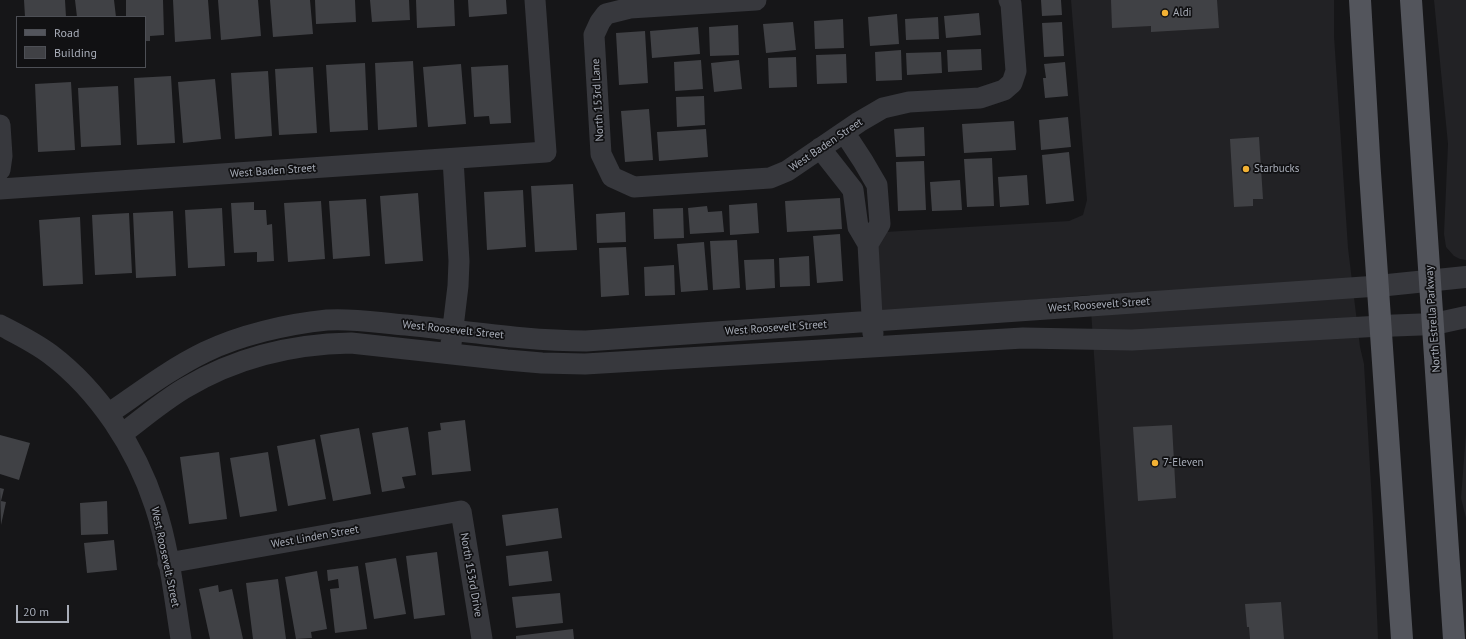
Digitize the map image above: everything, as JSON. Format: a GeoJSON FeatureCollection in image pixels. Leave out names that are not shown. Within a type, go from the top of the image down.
{"type":"FeatureCollection","features":[{"type":"Feature","properties":{"kind":"main road"},"geometry":{"type":"LineString","coordinates":[[1360,0],[1380,326],[1402,639]]}},
{"type":"Feature","properties":{"kind":"main road","name":"North Estrella Parkway"},"geometry":{"type":"LineString","coordinates":[[1411,0],[1454,639]]}},
{"type":"Feature","properties":{"kind":"street","name":"West Baden Street"},"geometry":{"type":"LineString","coordinates":[[0,189],[546,152],[535,0]]}},
{"type":"Feature","properties":{"kind":"street","name":"North 153rd Lane"},"geometry":{"type":"LineString","coordinates":[[612,177],[601,154],[594,35],[600,22],[606,14],[630,8],[756,0]]}},
{"type":"Feature","properties":{"kind":"street","name":"West Baden Street"},"geometry":{"type":"LineString","coordinates":[[612,177],[634,187],[770,178],[787,171],[859,122],[883,108],[909,102],[980,98],[1004,90],[1012,83],[1016,71],[1012,4],[1009,0]]}},
{"type":"Feature","properties":{"kind":"street"},"geometry":{"type":"LineString","coordinates":[[0,125],[2,156],[0,170]]}},
{"type":"Feature","properties":{"kind":"street"},"geometry":{"type":"LineString","coordinates":[[844,132],[877,185],[880,224],[868,244]]}},
{"type":"Feature","properties":{"kind":"street"},"geometry":{"type":"LineString","coordinates":[[820,148],[853,190],[858,226],[868,244],[874,347]]}},
{"type":"Feature","properties":{"kind":"street"},"geometry":{"type":"LineString","coordinates":[[450,354],[458,286],[459,261],[453,159]]}},
{"type":"Feature","properties":{"kind":"street"},"geometry":{"type":"LineString","coordinates":[[850,187],[872,175]]}},
{"type":"Feature","properties":{"kind":"street","name":"West Roosevelt Street"},"geometry":{"type":"LineString","coordinates":[[108,414],[182,365],[205,352],[245,337],[287,326],[328,320],[347,320],[453,330],[529,339],[586,341],[1378,286],[1466,277]]}},
{"type":"Feature","properties":{"kind":"street"},"geometry":{"type":"LineString","coordinates":[[122,434],[167,400],[204,378],[249,358],[272,352],[313,345],[351,343],[542,363],[585,364],[1023,338],[1132,340],[1434,324],[1466,317]]}},
{"type":"Feature","properties":{"kind":"street","name":"West Roosevelt Street"},"geometry":{"type":"LineString","coordinates":[[0,325],[25,337],[50,354],[83,383],[122,434],[144,475],[153,500],[168,563],[181,639]]}},
{"type":"Feature","properties":{"kind":"street","name":"West Linden Street"},"geometry":{"type":"LineString","coordinates":[[168,563],[461,511]]}},
{"type":"Feature","properties":{"kind":"street","name":"North 153rd Drive"},"geometry":{"type":"LineString","coordinates":[[461,511],[482,639]]}},
{"type":"Feature","properties":{"kind":"shaded area"},"geometry":{"type":"Polygon","coordinates":[[[1071,0],[1334,0],[1334,36],[1348,248],[1360,347],[1364,364],[1378,639],[1113,639],[1090,295],[875,313],[868,233],[1069,221],[1083,215],[1087,200],[1071,0]]]}},
{"type":"Feature","properties":{"kind":"shaded area"},"geometry":{"type":"Polygon","coordinates":[[[1434,0],[1466,0],[1466,260],[1454,256],[1446,247],[1444,234],[1448,144],[1434,0]]]}},
{"type":"Feature","properties":{"kind":"shaded area"},"geometry":{"type":"Polygon","coordinates":[[[1466,433],[1466,518],[1461,498],[1466,433]]]}},
{"type":"Feature","properties":{"kind":"building"},"geometry":{"type":"Polygon","coordinates":[[[24,0],[65,0],[66,16],[25,16],[24,0]]]}},
{"type":"Feature","properties":{"kind":"building"},"geometry":{"type":"Polygon","coordinates":[[[75,0],[114,0],[116,16],[77,16],[75,0]]]}},
{"type":"Feature","properties":{"kind":"building"},"geometry":{"type":"Polygon","coordinates":[[[126,0],[163,0],[164,35],[150,36],[150,41],[146,41],[146,16],[126,16],[126,0]]]}},
{"type":"Feature","properties":{"kind":"building"},"geometry":{"type":"Polygon","coordinates":[[[173,0],[208,0],[211,39],[175,42],[173,0]]]}},
{"type":"Feature","properties":{"kind":"building"},"geometry":{"type":"Polygon","coordinates":[[[218,0],[258,0],[261,36],[221,40],[218,0]]]}},
{"type":"Feature","properties":{"kind":"building"},"geometry":{"type":"Polygon","coordinates":[[[270,0],[310,0],[313,34],[273,37],[270,0]]]}},
{"type":"Feature","properties":{"kind":"building"},"geometry":{"type":"Polygon","coordinates":[[[315,0],[355,0],[356,22],[316,24],[315,0]]]}},
{"type":"Feature","properties":{"kind":"building"},"geometry":{"type":"Polygon","coordinates":[[[370,0],[409,0],[410,20],[372,22],[370,0]]]}},
{"type":"Feature","properties":{"kind":"building"},"geometry":{"type":"Polygon","coordinates":[[[416,0],[454,0],[455,26],[417,28],[416,0]]]}},
{"type":"Feature","properties":{"kind":"building"},"geometry":{"type":"Polygon","coordinates":[[[468,0],[506,0],[507,14],[469,17],[468,0]]]}},
{"type":"Feature","properties":{"kind":"building"},"geometry":{"type":"Polygon","coordinates":[[[1041,0],[1061,0],[1062,15],[1042,16],[1041,0]]]}},
{"type":"Feature","properties":{"kind":"building","name":"Aldi"},"geometry":{"type":"Polygon","coordinates":[[[1111,0],[1217,0],[1219,28],[1151,32],[1151,26],[1112,28],[1111,0]]]}},
{"type":"Feature","properties":{"kind":"building"},"geometry":{"type":"Polygon","coordinates":[[[979,13],[981,35],[946,38],[944,16],[979,13]]]}},
{"type":"Feature","properties":{"kind":"building"},"geometry":{"type":"Polygon","coordinates":[[[897,14],[899,44],[870,46],[868,17],[897,14]]]}},
{"type":"Feature","properties":{"kind":"building"},"geometry":{"type":"Polygon","coordinates":[[[938,17],[939,39],[906,40],[905,19],[938,17]]]}},
{"type":"Feature","properties":{"kind":"building"},"geometry":{"type":"Polygon","coordinates":[[[843,19],[844,48],[815,49],[814,21],[843,19]]]}},
{"type":"Feature","properties":{"kind":"building"},"geometry":{"type":"Polygon","coordinates":[[[793,22],[796,50],[766,53],[763,24],[793,22]]]}},
{"type":"Feature","properties":{"kind":"building"},"geometry":{"type":"Polygon","coordinates":[[[1062,22],[1064,56],[1044,57],[1042,23],[1062,22]]]}},
{"type":"Feature","properties":{"kind":"building"},"geometry":{"type":"Polygon","coordinates":[[[738,25],[739,55],[710,56],[709,27],[738,25]]]}},
{"type":"Feature","properties":{"kind":"building"},"geometry":{"type":"Polygon","coordinates":[[[698,27],[700,54],[652,58],[650,31],[698,27]]]}},
{"type":"Feature","properties":{"kind":"building"},"geometry":{"type":"Polygon","coordinates":[[[645,31],[648,83],[619,85],[616,33],[645,31]]]}},
{"type":"Feature","properties":{"kind":"building"},"geometry":{"type":"Polygon","coordinates":[[[981,49],[982,70],[948,72],[947,50],[981,49]]]}},
{"type":"Feature","properties":{"kind":"building"},"geometry":{"type":"Polygon","coordinates":[[[901,50],[902,80],[876,81],[875,52],[901,50]]]}},
{"type":"Feature","properties":{"kind":"building"},"geometry":{"type":"Polygon","coordinates":[[[941,52],[942,73],[907,75],[906,53],[941,52]]]}},
{"type":"Feature","properties":{"kind":"building"},"geometry":{"type":"Polygon","coordinates":[[[846,54],[847,83],[817,84],[816,55],[846,54]]]}},
{"type":"Feature","properties":{"kind":"building"},"geometry":{"type":"Polygon","coordinates":[[[796,57],[797,87],[769,88],[768,58],[796,57]]]}},
{"type":"Feature","properties":{"kind":"building"},"geometry":{"type":"Polygon","coordinates":[[[701,60],[703,89],[675,91],[674,62],[701,60]]]}},
{"type":"Feature","properties":{"kind":"building"},"geometry":{"type":"Polygon","coordinates":[[[739,60],[742,89],[714,92],[711,63],[739,60]]]}},
{"type":"Feature","properties":{"kind":"building"},"geometry":{"type":"Polygon","coordinates":[[[413,61],[417,127],[378,130],[375,63],[413,61]]]}},
{"type":"Feature","properties":{"kind":"building"},"geometry":{"type":"Polygon","coordinates":[[[1065,62],[1068,96],[1045,98],[1043,78],[1046,78],[1044,64],[1065,62]]]}},
{"type":"Feature","properties":{"kind":"building"},"geometry":{"type":"Polygon","coordinates":[[[365,63],[368,130],[330,132],[326,65],[365,63]]]}},
{"type":"Feature","properties":{"kind":"building"},"geometry":{"type":"Polygon","coordinates":[[[461,64],[466,124],[428,127],[423,67],[461,64]]]}},
{"type":"Feature","properties":{"kind":"building"},"geometry":{"type":"Polygon","coordinates":[[[508,65],[511,123],[490,124],[489,116],[474,117],[471,67],[508,65]]]}},
{"type":"Feature","properties":{"kind":"building"},"geometry":{"type":"Polygon","coordinates":[[[313,67],[317,133],[279,135],[275,69],[313,67]]]}},
{"type":"Feature","properties":{"kind":"building"},"geometry":{"type":"Polygon","coordinates":[[[268,71],[272,136],[235,139],[231,73],[268,71]]]}},
{"type":"Feature","properties":{"kind":"building"},"geometry":{"type":"Polygon","coordinates":[[[171,76],[175,143],[137,145],[134,78],[171,76]]]}},
{"type":"Feature","properties":{"kind":"building"},"geometry":{"type":"Polygon","coordinates":[[[215,79],[221,139],[183,143],[178,82],[215,79]]]}},
{"type":"Feature","properties":{"kind":"building"},"geometry":{"type":"Polygon","coordinates":[[[71,82],[75,150],[38,152],[35,84],[71,82]]]}},
{"type":"Feature","properties":{"kind":"building"},"geometry":{"type":"Polygon","coordinates":[[[118,86],[121,145],[81,147],[78,88],[118,86]]]}},
{"type":"Feature","properties":{"kind":"building"},"geometry":{"type":"Polygon","coordinates":[[[704,96],[705,125],[677,127],[676,97],[704,96]]]}},
{"type":"Feature","properties":{"kind":"building"},"geometry":{"type":"Polygon","coordinates":[[[649,109],[653,160],[625,162],[621,111],[649,109]]]}},
{"type":"Feature","properties":{"kind":"building"},"geometry":{"type":"Polygon","coordinates":[[[1068,117],[1071,147],[1041,150],[1039,120],[1068,117]]]}},
{"type":"Feature","properties":{"kind":"building"},"geometry":{"type":"Polygon","coordinates":[[[1014,121],[1016,150],[964,153],[962,124],[1014,121]]]}},
{"type":"Feature","properties":{"kind":"building"},"geometry":{"type":"Polygon","coordinates":[[[924,127],[925,156],[896,157],[894,129],[924,127]]]}},
{"type":"Feature","properties":{"kind":"building"},"geometry":{"type":"Polygon","coordinates":[[[706,129],[708,157],[659,161],[657,132],[706,129]]]}},
{"type":"Feature","properties":{"kind":"building","name":"Starbucks"},"geometry":{"type":"Polygon","coordinates":[[[1259,137],[1263,199],[1253,199],[1253,206],[1234,207],[1230,139],[1259,137]]]}},
{"type":"Feature","properties":{"kind":"building"},"geometry":{"type":"Polygon","coordinates":[[[1069,152],[1074,201],[1046,204],[1042,155],[1069,152]]]}},
{"type":"Feature","properties":{"kind":"building"},"geometry":{"type":"Polygon","coordinates":[[[992,158],[994,206],[967,207],[964,159],[992,158]]]}},
{"type":"Feature","properties":{"kind":"building"},"geometry":{"type":"Polygon","coordinates":[[[924,161],[926,210],[898,211],[896,162],[924,161]]]}},
{"type":"Feature","properties":{"kind":"building"},"geometry":{"type":"Polygon","coordinates":[[[1027,175],[1029,205],[1000,207],[998,177],[1027,175]]]}},
{"type":"Feature","properties":{"kind":"building"},"geometry":{"type":"Polygon","coordinates":[[[960,180],[962,210],[932,211],[930,182],[960,180]]]}},
{"type":"Feature","properties":{"kind":"building"},"geometry":{"type":"Polygon","coordinates":[[[573,184],[577,250],[535,252],[531,186],[573,184]]]}},
{"type":"Feature","properties":{"kind":"building"},"geometry":{"type":"Polygon","coordinates":[[[523,190],[526,247],[487,250],[484,192],[523,190]]]}},
{"type":"Feature","properties":{"kind":"building"},"geometry":{"type":"Polygon","coordinates":[[[418,193],[423,261],[385,264],[380,196],[418,193]]]}},
{"type":"Feature","properties":{"kind":"building"},"geometry":{"type":"Polygon","coordinates":[[[840,198],[842,229],[787,232],[785,201],[840,198]]]}},
{"type":"Feature","properties":{"kind":"building"},"geometry":{"type":"Polygon","coordinates":[[[366,199],[370,256],[333,259],[329,201],[366,199]]]}},
{"type":"Feature","properties":{"kind":"building"},"geometry":{"type":"Polygon","coordinates":[[[321,201],[325,259],[288,262],[284,203],[321,201]]]}},
{"type":"Feature","properties":{"kind":"building"},"geometry":{"type":"Polygon","coordinates":[[[254,202],[254,210],[266,210],[267,225],[272,224],[274,261],[257,262],[257,252],[234,253],[231,203],[254,202]]]}},
{"type":"Feature","properties":{"kind":"building"},"geometry":{"type":"Polygon","coordinates":[[[757,203],[759,233],[730,235],[729,205],[757,203]]]}},
{"type":"Feature","properties":{"kind":"building"},"geometry":{"type":"Polygon","coordinates":[[[707,206],[708,212],[722,211],[724,232],[690,234],[688,208],[707,206]]]}},
{"type":"Feature","properties":{"kind":"building"},"geometry":{"type":"Polygon","coordinates":[[[222,208],[225,266],[188,268],[185,210],[222,208]]]}},
{"type":"Feature","properties":{"kind":"building"},"geometry":{"type":"Polygon","coordinates":[[[683,208],[684,238],[654,239],[653,209],[683,208]]]}},
{"type":"Feature","properties":{"kind":"building"},"geometry":{"type":"Polygon","coordinates":[[[173,211],[176,276],[136,278],[133,213],[173,211]]]}},
{"type":"Feature","properties":{"kind":"building"},"geometry":{"type":"Polygon","coordinates":[[[625,212],[626,242],[597,243],[596,214],[625,212]]]}},
{"type":"Feature","properties":{"kind":"building"},"geometry":{"type":"Polygon","coordinates":[[[129,213],[132,273],[95,275],[92,215],[129,213]]]}},
{"type":"Feature","properties":{"kind":"building"},"geometry":{"type":"Polygon","coordinates":[[[80,217],[83,284],[43,286],[39,220],[80,217]]]}},
{"type":"Feature","properties":{"kind":"building"},"geometry":{"type":"Polygon","coordinates":[[[840,234],[843,281],[817,283],[813,236],[840,234]]]}},
{"type":"Feature","properties":{"kind":"building"},"geometry":{"type":"Polygon","coordinates":[[[737,240],[740,288],[713,290],[710,241],[737,240]]]}},
{"type":"Feature","properties":{"kind":"building"},"geometry":{"type":"Polygon","coordinates":[[[704,242],[708,290],[681,292],[677,244],[704,242]]]}},
{"type":"Feature","properties":{"kind":"building"},"geometry":{"type":"Polygon","coordinates":[[[626,247],[629,295],[601,297],[599,248],[626,247]]]}},
{"type":"Feature","properties":{"kind":"building"},"geometry":{"type":"Polygon","coordinates":[[[809,256],[810,286],[780,287],[779,258],[809,256]]]}},
{"type":"Feature","properties":{"kind":"building"},"geometry":{"type":"Polygon","coordinates":[[[774,259],[775,288],[746,290],[744,260],[774,259]]]}},
{"type":"Feature","properties":{"kind":"building"},"geometry":{"type":"Polygon","coordinates":[[[674,265],[675,295],[645,296],[644,267],[674,265]]]}},
{"type":"Feature","properties":{"kind":"building"},"geometry":{"type":"Polygon","coordinates":[[[465,420],[471,471],[432,475],[428,432],[441,430],[440,423],[465,420]]]}},
{"type":"Feature","properties":{"kind":"building","name":"7-Eleven"},"geometry":{"type":"Polygon","coordinates":[[[1172,425],[1176,498],[1138,501],[1133,427],[1172,425]]]}},
{"type":"Feature","properties":{"kind":"building"},"geometry":{"type":"Polygon","coordinates":[[[408,427],[416,475],[402,477],[405,488],[382,492],[372,433],[408,427]]]}},
{"type":"Feature","properties":{"kind":"building"},"geometry":{"type":"Polygon","coordinates":[[[359,428],[371,494],[333,501],[320,435],[359,428]]]}},
{"type":"Feature","properties":{"kind":"building"},"geometry":{"type":"Polygon","coordinates":[[[0,435],[30,443],[19,480],[0,474],[0,435]]]}},
{"type":"Feature","properties":{"kind":"building"},"geometry":{"type":"Polygon","coordinates":[[[315,439],[326,499],[288,506],[277,446],[315,439]]]}},
{"type":"Feature","properties":{"kind":"building"},"geometry":{"type":"Polygon","coordinates":[[[219,452],[227,519],[189,524],[180,457],[219,452]]]}},
{"type":"Feature","properties":{"kind":"building"},"geometry":{"type":"Polygon","coordinates":[[[268,452],[277,511],[240,517],[230,458],[268,452]]]}},
{"type":"Feature","properties":{"kind":"building"},"geometry":{"type":"Polygon","coordinates":[[[0,488],[4,489],[1,501],[6,502],[1,525],[0,488]]]}},
{"type":"Feature","properties":{"kind":"building"},"geometry":{"type":"Polygon","coordinates":[[[107,501],[108,534],[81,535],[80,503],[107,501]]]}},
{"type":"Feature","properties":{"kind":"building"},"geometry":{"type":"Polygon","coordinates":[[[558,508],[562,538],[506,546],[502,515],[558,508]]]}},
{"type":"Feature","properties":{"kind":"building"},"geometry":{"type":"Polygon","coordinates":[[[114,540],[117,570],[87,573],[84,543],[114,540]]]}},
{"type":"Feature","properties":{"kind":"building"},"geometry":{"type":"Polygon","coordinates":[[[548,551],[552,581],[509,586],[506,556],[548,551]]]}},
{"type":"Feature","properties":{"kind":"building"},"geometry":{"type":"Polygon","coordinates":[[[437,552],[445,615],[414,619],[406,556],[437,552]]]}},
{"type":"Feature","properties":{"kind":"building"},"geometry":{"type":"Polygon","coordinates":[[[396,558],[406,614],[374,619],[365,563],[396,558]]]}},
{"type":"Feature","properties":{"kind":"building"},"geometry":{"type":"Polygon","coordinates":[[[358,566],[367,629],[335,633],[330,589],[339,588],[338,579],[328,581],[327,570],[358,566]]]}},
{"type":"Feature","properties":{"kind":"building"},"geometry":{"type":"Polygon","coordinates":[[[317,571],[327,629],[311,632],[312,638],[296,639],[285,577],[317,571]]]}},
{"type":"Feature","properties":{"kind":"building"},"geometry":{"type":"Polygon","coordinates":[[[278,579],[286,639],[253,639],[246,583],[278,579]]]}},
{"type":"Feature","properties":{"kind":"building"},"geometry":{"type":"Polygon","coordinates":[[[218,585],[219,592],[232,589],[243,639],[210,639],[199,589],[218,585]]]}},
{"type":"Feature","properties":{"kind":"building"},"geometry":{"type":"Polygon","coordinates":[[[560,593],[563,623],[516,628],[512,597],[560,593]]]}},
{"type":"Feature","properties":{"kind":"building"},"geometry":{"type":"Polygon","coordinates":[[[1281,602],[1284,639],[1250,639],[1249,627],[1247,627],[1245,604],[1281,602]]]}},
{"type":"Feature","properties":{"kind":"building"},"geometry":{"type":"Polygon","coordinates":[[[573,629],[574,639],[516,639],[516,636],[573,629]]]}},
{"type":"Feature","properties":{"kind":"place","name":"Aldi"},"geometry":{"type":"Point","coordinates":[1165,13]}},
{"type":"Feature","properties":{"kind":"place","name":"Starbucks"},"geometry":{"type":"Point","coordinates":[1246,169]}},
{"type":"Feature","properties":{"kind":"place","name":"7-Eleven"},"geometry":{"type":"Point","coordinates":[1155,463]}}]}
